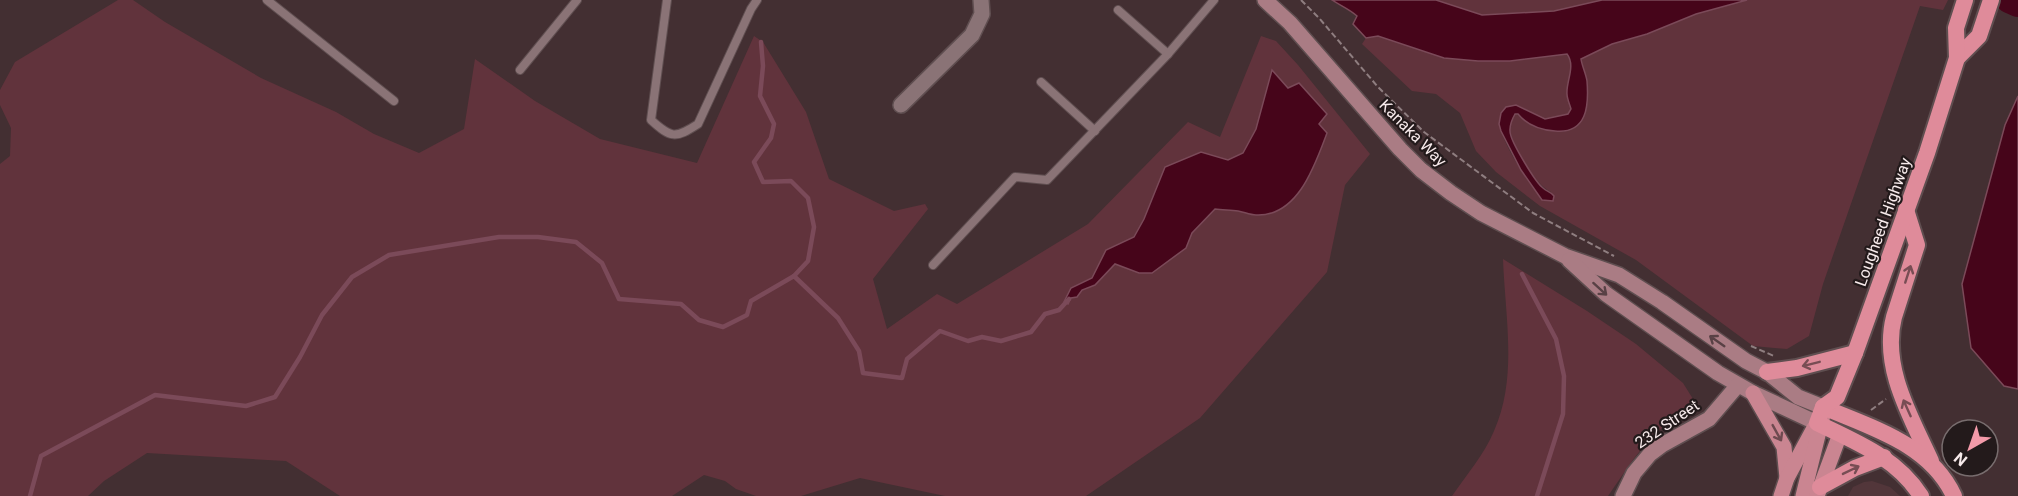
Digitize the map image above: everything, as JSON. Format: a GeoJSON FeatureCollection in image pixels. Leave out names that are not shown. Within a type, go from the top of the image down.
{"type":"FeatureCollection","features":[{"type":"Feature","properties":{"kind":"highway","name":"Lougheed Highway"},"geometry":{"type":"LineString","coordinates":[[1819,424],[1855,354],[1906,210],[1957,58],[1956,28],[1965,0]]}},
{"type":"Feature","properties":{"kind":"highway","name":"Lougheed Highway"},"geometry":{"type":"LineString","coordinates":[[1957,58],[1979,36],[1991,0]]}},
{"type":"Feature","properties":{"kind":"highway"},"geometry":{"type":"LineString","coordinates":[[1906,210],[1917,245],[1894,317],[1890,347],[1900,392],[1931,461],[1946,480],[1954,496]]}},
{"type":"Feature","properties":{"kind":"highway"},"geometry":{"type":"LineString","coordinates":[[1767,372],[1797,368],[1855,354]]}},
{"type":"Feature","properties":{"kind":"highway"},"geometry":{"type":"LineString","coordinates":[[1828,404],[1845,416],[1899,440],[1931,461]]}},
{"type":"Feature","properties":{"kind":"highway"},"geometry":{"type":"LineString","coordinates":[[1840,434],[1845,416]]}},
{"type":"Feature","properties":{"kind":"highway"},"geometry":{"type":"LineString","coordinates":[[1819,424],[1884,457],[1907,478],[1921,496]]}},
{"type":"Feature","properties":{"kind":"highway"},"geometry":{"type":"LineString","coordinates":[[1819,491],[1855,468],[1884,457]]}},
{"type":"Feature","properties":{"kind":"main road","name":"Kanaka Way"},"geometry":{"type":"LineString","coordinates":[[1265,0],[1290,23],[1379,127],[1421,170],[1481,213],[1564,256],[1619,275],[1746,361],[1767,372],[1798,398],[1828,404]]}},
{"type":"Feature","properties":{"kind":"main road","name":"Kanaka Way"},"geometry":{"type":"LineString","coordinates":[[1564,256],[1606,294],[1738,385],[1819,424]]}},
{"type":"Feature","properties":{"kind":"main road","name":"232 Street"},"geometry":{"type":"LineString","coordinates":[[1623,496],[1634,472],[1650,453],[1709,419],[1738,385]]}},
{"type":"Feature","properties":{"kind":"main road"},"geometry":{"type":"LineString","coordinates":[[1753,393],[1784,447],[1787,478]]}},
{"type":"Feature","properties":{"kind":"main road"},"geometry":{"type":"LineString","coordinates":[[1803,496],[1819,424]]}},
{"type":"Feature","properties":{"kind":"main road","name":"Lougheed Highway"},"geometry":{"type":"LineString","coordinates":[[1781,496],[1787,478],[1819,424]]}},
{"type":"Feature","properties":{"kind":"main road"},"geometry":{"type":"LineString","coordinates":[[1819,491],[1840,434]]}},
{"type":"Feature","properties":{"kind":"street"},"geometry":{"type":"LineString","coordinates":[[901,105],[972,35],[982,14],[981,0]]}},
{"type":"Feature","properties":{"kind":"lane"},"geometry":{"type":"LineString","coordinates":[[267,0],[394,100]]}},
{"type":"Feature","properties":{"kind":"lane"},"geometry":{"type":"LineString","coordinates":[[520,70],[577,0]]}},
{"type":"Feature","properties":{"kind":"lane"},"geometry":{"type":"LineString","coordinates":[[667,0],[651,120],[666,133],[682,135],[698,124],[757,0]]}},
{"type":"Feature","properties":{"kind":"lane"},"geometry":{"type":"LineString","coordinates":[[933,265],[1015,177],[1047,180],[1168,54],[1214,0]]}},
{"type":"Feature","properties":{"kind":"lane"},"geometry":{"type":"LineString","coordinates":[[1118,10],[1168,54]]}},
{"type":"Feature","properties":{"kind":"lane"},"geometry":{"type":"LineString","coordinates":[[1041,82],[1095,131]]}},
{"type":"Feature","properties":{"kind":"path"},"geometry":{"type":"LineString","coordinates":[[1301,0],[1320,18],[1378,87],[1424,132],[1533,213],[1615,257]]}},
{"type":"Feature","properties":{"kind":"path"},"geometry":{"type":"LineString","coordinates":[[1744,342],[1766,353]]}},
{"type":"Feature","properties":{"kind":"path"},"geometry":{"type":"LineString","coordinates":[[1867,414],[1891,395]]}},
{"type":"Feature","properties":{"kind":"shaded area"},"geometry":{"type":"Polygon","coordinates":[[[118,0],[133,0],[165,22],[261,78],[336,112],[374,134],[419,153],[464,129],[475,59],[535,101],[600,139],[697,163],[754,36],[763,42],[806,112],[829,179],[894,211],[925,204],[928,209],[873,279],[887,329],[937,294],[957,304],[1088,224],[1188,122],[1220,137],[1261,36],[1276,41],[1370,154],[1345,185],[1327,272],[1200,418],[1086,496],[945,496],[860,478],[801,496],[756,496],[736,489],[725,481],[704,475],[672,496],[340,496],[286,461],[147,453],[104,481],[88,496],[0,496],[0,164],[10,156],[11,128],[0,105],[0,90],[15,62],[118,0]],[[1272,71],[1256,129],[1243,153],[1228,160],[1201,152],[1144,219],[1134,237],[1106,250],[1092,278],[1071,288],[1071,298],[1077,297],[1082,290],[1095,285],[1115,264],[1139,273],[1170,259],[1186,248],[1192,233],[1215,209],[1254,215],[1271,213],[1283,208],[1294,198],[1310,174],[1326,134],[1319,124],[1310,97],[1299,83],[1288,88],[1272,71]]]}},
{"type":"Feature","properties":{"kind":"shaded area"},"geometry":{"type":"Polygon","coordinates":[[[1332,0],[1436,0],[1482,15],[1554,11],[1602,0],[1747,0],[1696,14],[1647,34],[1612,44],[1581,59],[1587,81],[1587,100],[1584,116],[1574,128],[1566,131],[1544,130],[1515,114],[1510,127],[1513,141],[1535,179],[1554,196],[1553,201],[1542,200],[1521,170],[1499,124],[1501,113],[1506,107],[1516,105],[1545,119],[1568,114],[1571,109],[1567,89],[1571,63],[1567,54],[1510,61],[1444,58],[1378,36],[1366,38],[1353,24],[1357,16],[1332,0]]]}},
{"type":"Feature","properties":{"kind":"shaded area"},"geometry":{"type":"Polygon","coordinates":[[[1436,0],[1602,0],[1554,11],[1482,15],[1436,0]]]}},
{"type":"Feature","properties":{"kind":"shaded area"},"geometry":{"type":"Polygon","coordinates":[[[1747,0],[1948,0],[1943,10],[1920,6],[1823,284],[1809,336],[1787,349],[1753,346],[1636,260],[1540,206],[1496,172],[1476,151],[1460,113],[1436,94],[1412,91],[1362,44],[1366,38],[1378,36],[1444,58],[1478,61],[1510,61],[1566,54],[1570,63],[1567,94],[1571,109],[1568,114],[1545,119],[1516,105],[1499,124],[1511,154],[1530,183],[1542,200],[1553,201],[1551,192],[1538,181],[1517,150],[1510,129],[1510,122],[1515,114],[1564,132],[1586,79],[1581,58],[1612,44],[1647,34],[1696,14],[1747,0]]]}},
{"type":"Feature","properties":{"kind":"shaded area"},"geometry":{"type":"Polygon","coordinates":[[[1272,70],[1288,88],[1299,83],[1327,114],[1319,124],[1327,133],[1322,146],[1303,187],[1294,198],[1283,208],[1271,213],[1254,215],[1215,209],[1192,233],[1186,248],[1152,273],[1139,273],[1115,264],[1095,285],[1082,290],[1077,297],[1071,298],[1068,304],[1064,302],[1071,288],[1092,278],[1106,250],[1134,237],[1144,219],[1165,167],[1201,152],[1228,160],[1243,153],[1256,129],[1272,70]]]}},
{"type":"Feature","properties":{"kind":"shaded area"},"geometry":{"type":"Polygon","coordinates":[[[2018,96],[2018,389],[2004,386],[1971,348],[1962,284],[2005,125],[2018,96]]]}},
{"type":"Feature","properties":{"kind":"shaded area"},"geometry":{"type":"Polygon","coordinates":[[[1503,259],[1636,344],[1683,383],[1693,399],[1689,412],[1663,427],[1647,442],[1608,496],[1452,496],[1475,464],[1494,431],[1506,389],[1508,346],[1503,259]]]}},
{"type":"Feature","properties":{"kind":"shaded area"},"geometry":{"type":"Polygon","coordinates":[[[1872,481],[1890,487],[1900,496],[1848,496],[1853,487],[1872,481]]]}},
{"type":"Feature","properties":{"kind":"waterway"},"geometry":{"type":"LineString","coordinates":[[2009,0],[2018,4]]}},
{"type":"Feature","properties":{"kind":"waterway"},"geometry":{"type":"LineString","coordinates":[[761,42],[763,66],[760,96],[774,124],[771,138],[754,162],[763,182],[791,181],[808,198],[814,227],[808,261],[794,276]]}},
{"type":"Feature","properties":{"kind":"waterway"},"geometry":{"type":"LineString","coordinates":[[30,496],[41,456],[155,395],[246,406],[275,397],[322,315],[352,277],[389,255],[499,237],[538,237],[576,242],[602,263],[619,299],[681,304],[699,320],[723,327],[747,315],[751,301],[794,276],[838,318],[859,351],[863,373],[902,378],[907,359],[940,331],[968,341],[982,337],[1001,341],[1031,332],[1045,314],[1059,310],[1069,299]]}},
{"type":"Feature","properties":{"kind":"waterway"},"geometry":{"type":"LineString","coordinates":[[1522,274],[1556,339],[1564,376],[1563,414],[1537,496]]}}]}
